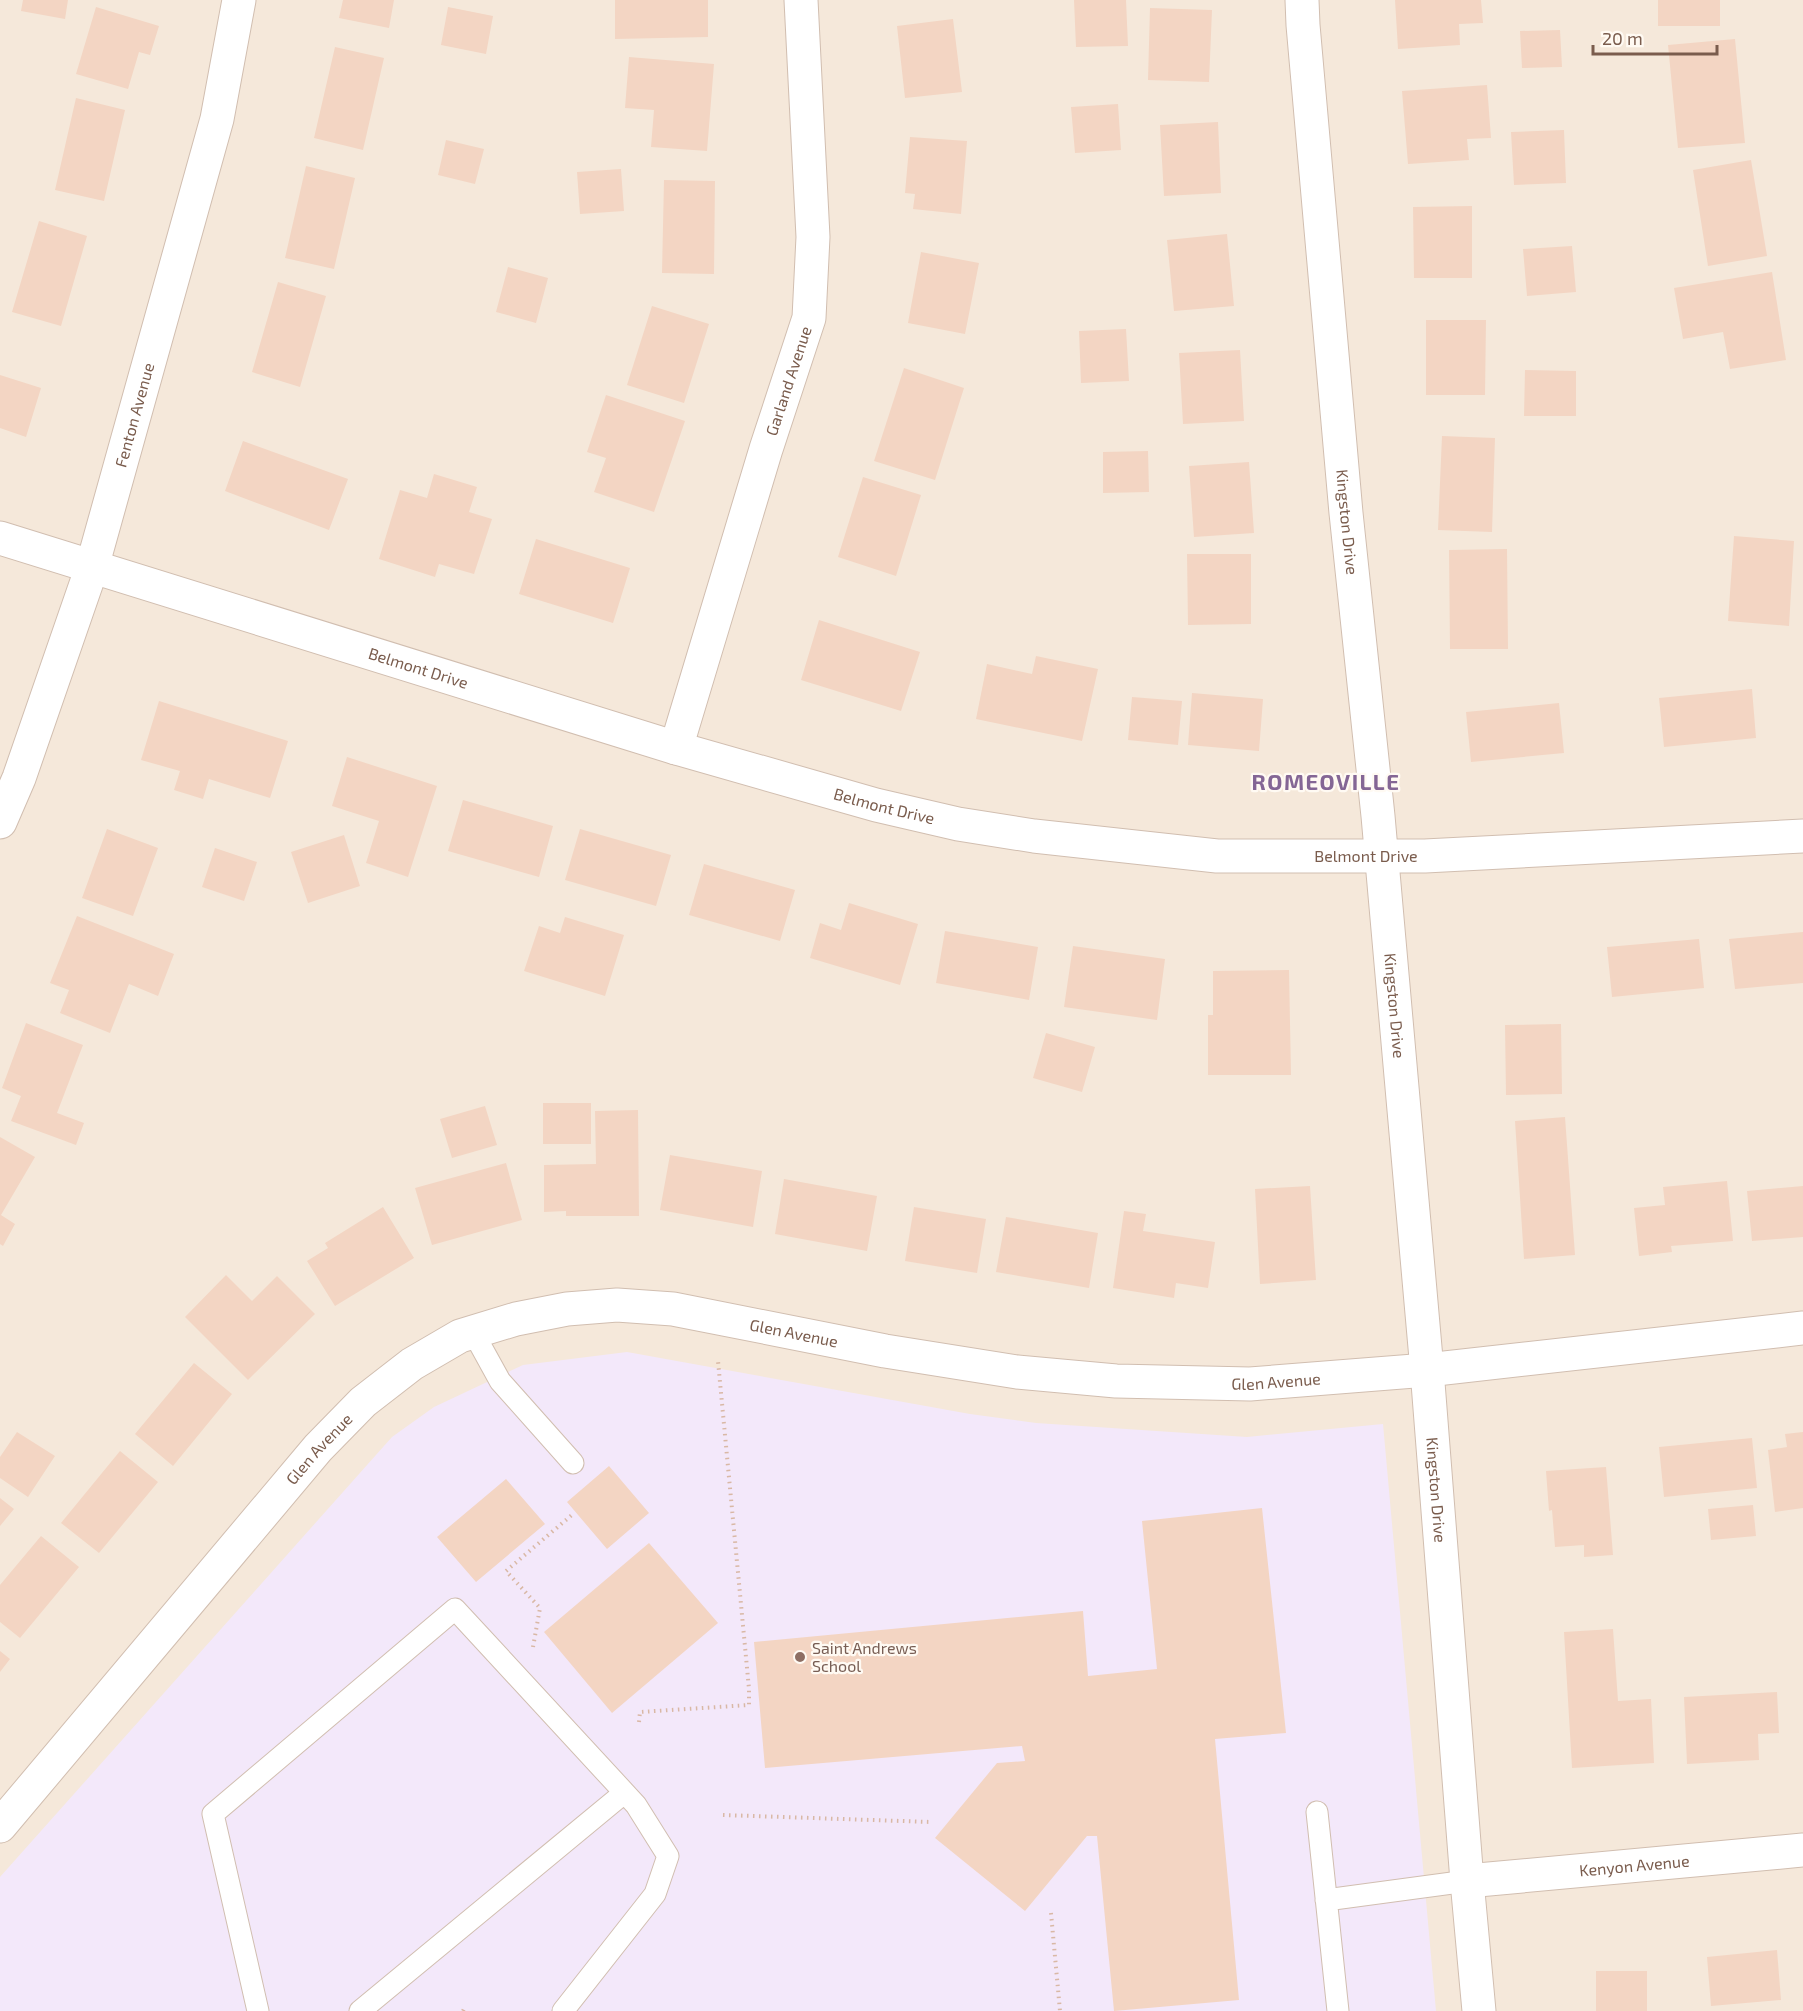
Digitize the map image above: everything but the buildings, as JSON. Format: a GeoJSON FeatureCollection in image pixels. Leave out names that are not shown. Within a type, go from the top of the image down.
{"type":"FeatureCollection","features":[{"type":"Feature","properties":{"kind":"street","name":"Fenton Avenue"},"geometry":{"type":"LineString","coordinates":[[0,822],[19,778],[92,567],[217,119],[239,0]]}},
{"type":"Feature","properties":{"kind":"street","name":"Garland Avenue"},"geometry":{"type":"LineString","coordinates":[[676,748],[766,449],[809,318],[813,237],[801,0]]}},
{"type":"Feature","properties":{"kind":"street","name":"Kingston Drive"},"geometry":{"type":"LineString","coordinates":[[1302,0],[1346,513],[1381,855],[1427,1370],[1479,2011]]}},
{"type":"Feature","properties":{"kind":"street","name":"Belmont Drive"},"geometry":{"type":"LineString","coordinates":[[0,538],[676,748],[876,805],[958,824],[1034,836],[1217,856],[1425,856],[1803,836]]}},
{"type":"Feature","properties":{"kind":"street","name":"Glen Avenue"},"geometry":{"type":"LineString","coordinates":[[0,1826],[318,1448],[363,1402],[412,1364],[460,1336],[516,1319],[567,1309],[617,1305],[673,1309],[885,1351],[1017,1372],[1116,1381],[1251,1384],[1427,1370],[1803,1328]]}},
{"type":"Feature","properties":{"kind":"street","name":"Kenyon Avenue"},"geometry":{"type":"LineString","coordinates":[[1467,1881],[1803,1850]]}},
{"type":"Feature","properties":{"kind":"lane"},"geometry":{"type":"LineString","coordinates":[[473,1332],[500,1381],[573,1463]]}},
{"type":"Feature","properties":{"kind":"lane"},"geometry":{"type":"LineString","coordinates":[[258,2011],[213,1814],[455,1610],[636,1805],[668,1856],[655,1893],[563,2011]]}},
{"type":"Feature","properties":{"kind":"lane"},"geometry":{"type":"LineString","coordinates":[[360,2011],[624,1793]]}},
{"type":"Feature","properties":{"kind":"lane"},"geometry":{"type":"LineString","coordinates":[[1317,1812],[1338,2011]]}},
{"type":"Feature","properties":{"kind":"lane"},"geometry":{"type":"LineString","coordinates":[[1326,1900],[1467,1881]]}},
{"type":"Feature","properties":{"kind":"path"},"geometry":{"type":"LineString","coordinates":[[639,1722],[640,1712],[748,1705],[749,1689],[718,1361]]}},
{"type":"Feature","properties":{"kind":"path"},"geometry":{"type":"LineString","coordinates":[[532,1650],[540,1608],[506,1571],[573,1514]]}},
{"type":"Feature","properties":{"kind":"path"},"geometry":{"type":"LineString","coordinates":[[723,1815],[931,1822]]}},
{"type":"Feature","properties":{"kind":"path"},"geometry":{"type":"LineString","coordinates":[[1051,1913],[1060,2011]]}},
{"type":"Feature","properties":{"kind":"shaded area"},"geometry":{"type":"Polygon","coordinates":[[[0,0],[1803,0],[1803,2011],[0,2011],[0,0]]]}},
{"type":"Feature","properties":{"kind":"shaded area","name":"Saint Andrews School"},"geometry":{"type":"Polygon","coordinates":[[[627,1352],[970,1414],[1036,1423],[1247,1437],[1383,1424],[1436,2011],[0,2011],[0,1877],[392,1437],[434,1407],[523,1365],[627,1352]]]}},
{"type":"Feature","properties":{"kind":"place","name":"Saint Andrews School"},"geometry":{"type":"Point","coordinates":[800,1657]}},
{"type":"Feature","properties":{"kind":"district","name":"ROMEOVILLE"},"geometry":{"type":"Point","coordinates":[1326,782]}}]}
